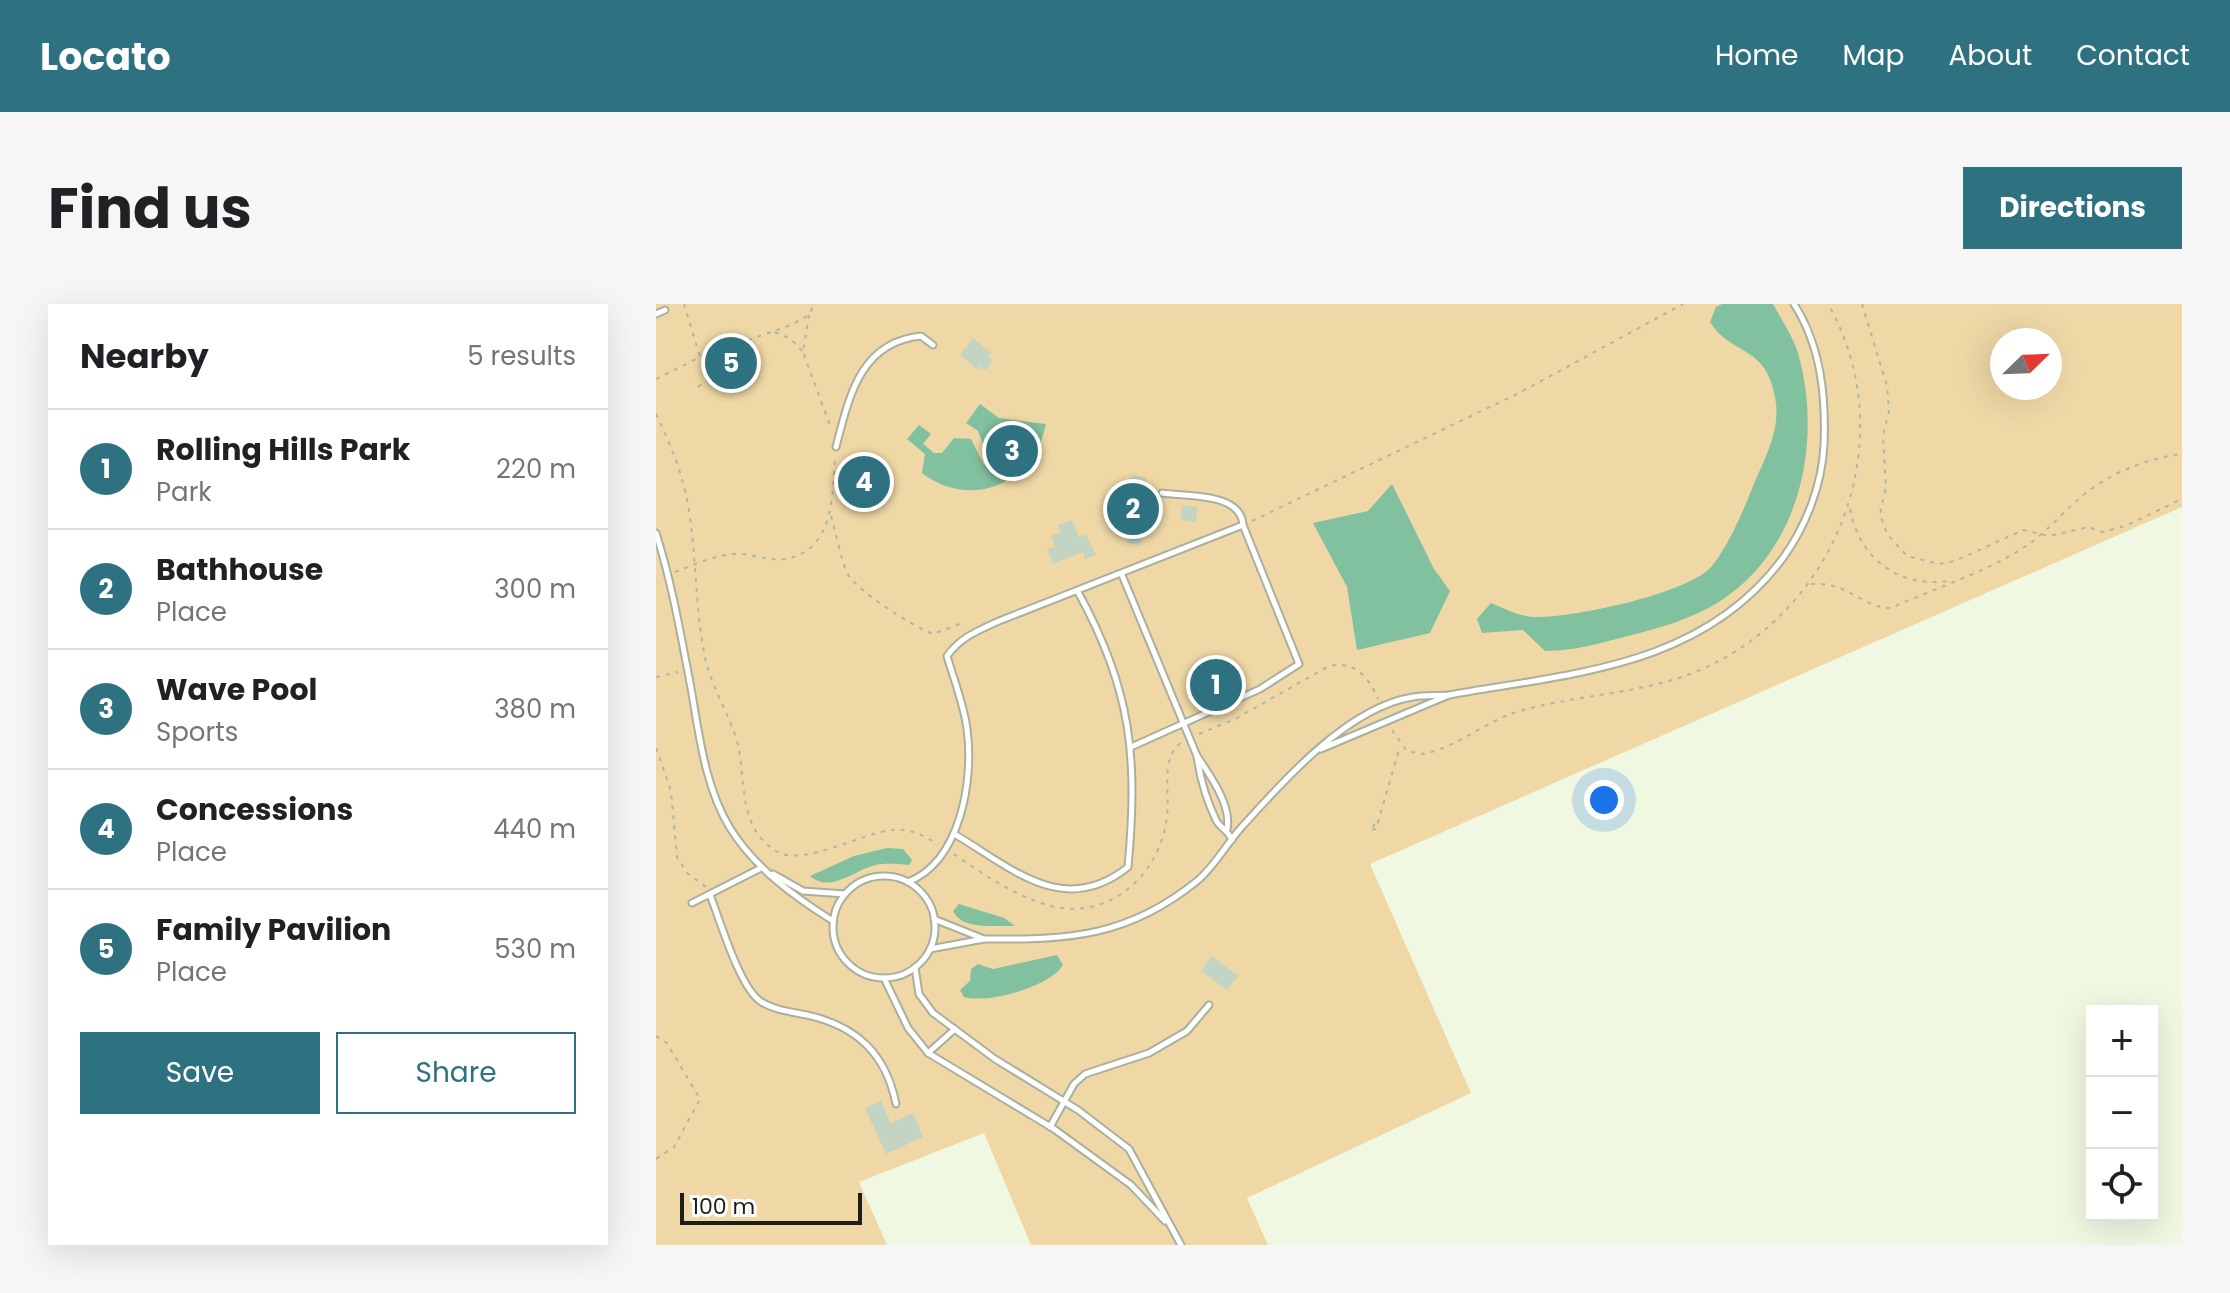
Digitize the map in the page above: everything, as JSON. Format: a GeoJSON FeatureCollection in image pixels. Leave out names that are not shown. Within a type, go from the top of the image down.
{"type":"FeatureCollection","features":[{"type":"Feature","properties":{"kind":"lane"},"geometry":{"type":"LineString","coordinates":[[930,949],[984,939],[1058,940],[1101,931],[1154,910],[1199,880],[1299,767],[1344,729],[1382,707],[1411,697],[1449,695],[1576,672],[1658,651],[1715,624],[1746,602],[1767,580],[1799,536],[1819,480],[1824,453],[1824,396],[1819,364],[1794,304]]}},
{"type":"Feature","properties":{"kind":"lane"},"geometry":{"type":"LineString","coordinates":[[656,314],[665,310]]}},
{"type":"Feature","properties":{"kind":"lane"},"geometry":{"type":"LineString","coordinates":[[836,447],[857,378],[868,361],[884,347],[905,338],[921,336],[933,345]]}},
{"type":"Feature","properties":{"kind":"lane"},"geometry":{"type":"LineString","coordinates":[[1131,747],[1260,689],[1299,664],[1240,512],[1229,503],[1162,493]]}},
{"type":"Feature","properties":{"kind":"lane"},"geometry":{"type":"LineString","coordinates":[[908,882],[921,877],[956,835],[965,791],[967,730],[947,656],[965,636],[1243,525]]}},
{"type":"Feature","properties":{"kind":"lane"},"geometry":{"type":"LineString","coordinates":[[656,533],[669,574],[716,800],[730,827],[761,868],[833,921]]}},
{"type":"Feature","properties":{"kind":"lane"},"geometry":{"type":"LineString","coordinates":[[1122,575],[1197,756],[1211,777],[1229,819],[1227,829],[1232,840]]}},
{"type":"Feature","properties":{"kind":"lane"},"geometry":{"type":"LineString","coordinates":[[956,835],[1053,889],[1086,889],[1105,883],[1128,867],[1134,801],[1131,747],[1123,695],[1105,641],[1078,592]]}},
{"type":"Feature","properties":{"kind":"lane"},"geometry":{"type":"LineString","coordinates":[[1321,749],[1449,695]]}},
{"type":"Feature","properties":{"kind":"lane"},"geometry":{"type":"LineString","coordinates":[[1197,756],[1200,782],[1218,824],[1227,829]]}},
{"type":"Feature","properties":{"kind":"lane"},"geometry":{"type":"LineString","coordinates":[[761,868],[803,891],[845,894]]}},
{"type":"Feature","properties":{"kind":"lane"},"geometry":{"type":"LineString","coordinates":[[692,903],[761,868]]}},
{"type":"Feature","properties":{"kind":"lane"},"geometry":{"type":"LineString","coordinates":[[874,876],[892,876],[908,882],[921,891],[934,919],[930,949],[915,967],[900,975],[884,978],[867,975],[846,960],[834,938],[833,921],[845,894],[858,883],[874,876]]}},
{"type":"Feature","properties":{"kind":"lane"},"geometry":{"type":"LineString","coordinates":[[710,895],[743,975],[759,1000],[783,1010],[829,1020],[856,1034],[879,1055],[892,1082],[896,1104]]}},
{"type":"Feature","properties":{"kind":"lane"},"geometry":{"type":"LineString","coordinates":[[934,919],[984,939]]}},
{"type":"Feature","properties":{"kind":"lane"},"geometry":{"type":"LineString","coordinates":[[915,967],[919,994],[933,1013],[1129,1149],[1181,1245]]}},
{"type":"Feature","properties":{"kind":"lane"},"geometry":{"type":"LineString","coordinates":[[884,978],[908,1028],[928,1053],[1050,1127],[1131,1185],[1171,1228]]}},
{"type":"Feature","properties":{"kind":"lane"},"geometry":{"type":"LineString","coordinates":[[1050,1127],[1063,1102],[1085,1074],[1149,1053],[1187,1031],[1209,1005]]}},
{"type":"Feature","properties":{"kind":"lane"},"geometry":{"type":"LineString","coordinates":[[928,1053],[955,1029]]}},
{"type":"Feature","properties":{"kind":"path"},"geometry":{"type":"LineString","coordinates":[[684,304],[700,357],[713,369]]}},
{"type":"Feature","properties":{"kind":"path"},"geometry":{"type":"LineString","coordinates":[[803,352],[809,315],[814,304]]}},
{"type":"Feature","properties":{"kind":"path"},"geometry":{"type":"LineString","coordinates":[[1243,525],[1519,393],[1683,304]]}},
{"type":"Feature","properties":{"kind":"path"},"geometry":{"type":"LineString","coordinates":[[1828,304],[1849,353],[1861,421],[1850,507],[1853,526],[1864,547],[1883,567],[1915,581],[1952,581]]}},
{"type":"Feature","properties":{"kind":"path"},"geometry":{"type":"LineString","coordinates":[[1862,304],[1887,386],[1889,411],[1883,436],[1886,487],[1880,514],[1894,545],[1907,556],[1939,564],[1955,561],[2023,530],[2061,535],[2089,527],[2102,532],[2125,526],[2182,499]]}},
{"type":"Feature","properties":{"kind":"path"},"geometry":{"type":"LineString","coordinates":[[656,379],[700,357],[775,332],[809,315]]}},
{"type":"Feature","properties":{"kind":"path"},"geometry":{"type":"LineString","coordinates":[[669,574],[733,554],[790,558],[806,551],[820,537],[830,515],[836,447],[825,405],[803,352],[791,339],[775,332]]}},
{"type":"Feature","properties":{"kind":"path"},"geometry":{"type":"LineString","coordinates":[[713,369],[727,364]]}},
{"type":"Feature","properties":{"kind":"path"},"geometry":{"type":"LineString","coordinates":[[698,387],[712,377],[713,369]]}},
{"type":"Feature","properties":{"kind":"path"},"geometry":{"type":"LineString","coordinates":[[656,414],[679,469],[689,510],[706,661],[718,699],[736,737],[744,802],[765,843],[780,854],[797,856],[893,830],[916,832],[983,874],[1049,905],[1083,907],[1124,893],[1151,866],[1167,817],[1170,757],[1174,747],[1237,718],[1316,671],[1342,663],[1363,676],[1382,707]]}},
{"type":"Feature","properties":{"kind":"path"},"geometry":{"type":"LineString","coordinates":[[1810,584],[1838,585],[1881,608],[1891,608],[2000,561],[2041,534],[2083,495],[2108,479],[2155,459],[2182,454]]}},
{"type":"Feature","properties":{"kind":"path"},"geometry":{"type":"LineString","coordinates":[[1387,720],[1401,745],[1416,754],[1430,752],[1488,722],[1522,710],[1688,675],[1731,654],[1758,635],[1810,584],[1850,507]]}},
{"type":"Feature","properties":{"kind":"path"},"geometry":{"type":"LineString","coordinates":[[830,515],[846,571],[867,591],[907,621],[933,634],[965,622]]}},
{"type":"Feature","properties":{"kind":"path"},"geometry":{"type":"LineString","coordinates":[[656,677],[687,670]]}},
{"type":"Feature","properties":{"kind":"path"},"geometry":{"type":"LineString","coordinates":[[1375,824],[1401,745]]}},
{"type":"Feature","properties":{"kind":"path"},"geometry":{"type":"LineString","coordinates":[[656,748],[671,791],[677,857],[687,873],[705,886],[710,895]]}},
{"type":"Feature","properties":{"kind":"path"},"geometry":{"type":"LineString","coordinates":[[656,1036],[667,1043],[700,1099],[674,1147],[656,1159]]}},
{"type":"Feature","properties":{"kind":"shaded area"},"geometry":{"type":"Polygon","coordinates":[[[656,304],[2182,304],[2182,507],[1370,864],[1471,1093],[1247,1198],[1268,1245],[1031,1245],[984,1133],[859,1182],[887,1245],[656,1245],[656,304]]]}},
{"type":"Feature","properties":{"kind":"shaded area"},"geometry":{"type":"Polygon","coordinates":[[[1722,304],[1773,304],[1796,347],[1805,387],[1808,422],[1806,457],[1799,491],[1787,524],[1769,554],[1747,580],[1719,602],[1687,618],[1652,630],[1588,646],[1545,651],[1523,630],[1482,633],[1477,619],[1491,603],[1532,617],[1572,614],[1654,595],[1699,576],[1712,566],[1742,512],[1769,449],[1776,419],[1775,397],[1764,368],[1747,352],[1718,333],[1710,322],[1716,307],[1722,304]]]}},
{"type":"Feature","properties":{"kind":"shaded area"},"geometry":{"type":"Polygon","coordinates":[[[980,404],[999,418],[1046,424],[1029,462],[998,485],[980,490],[961,490],[941,484],[922,473],[925,454],[907,439],[919,425],[931,434],[923,444],[934,453],[942,453],[954,438],[971,439],[984,465],[989,459],[978,431],[966,423],[980,404]]]}},
{"type":"Feature","properties":{"kind":"shaded area"},"geometry":{"type":"Polygon","coordinates":[[[1392,484],[1434,569],[1450,591],[1430,633],[1357,650],[1347,587],[1313,523],[1368,511],[1392,484]]]}},
{"type":"Feature","properties":{"kind":"shaded area"},"geometry":{"type":"Polygon","coordinates":[[[887,848],[903,849],[912,860],[909,865],[876,865],[826,883],[810,876],[854,856],[887,848]]]}},
{"type":"Feature","properties":{"kind":"shaded area"},"geometry":{"type":"Polygon","coordinates":[[[959,904],[1004,918],[1015,926],[981,926],[964,922],[953,911],[959,904]]]}},
{"type":"Feature","properties":{"kind":"shaded area"},"geometry":{"type":"Polygon","coordinates":[[[1057,955],[1063,965],[1056,973],[1032,987],[1002,996],[974,999],[964,997],[960,990],[970,981],[971,969],[978,964],[993,969],[1057,955]]]}},
{"type":"Feature","properties":{"kind":"building"},"geometry":{"type":"Polygon","coordinates":[[[973,338],[991,353],[988,357],[993,361],[985,370],[980,366],[978,370],[960,355],[973,338]]]}},
{"type":"Feature","properties":{"kind":"building"},"geometry":{"type":"Polygon","coordinates":[[[854,466],[876,469],[874,485],[868,485],[867,496],[851,494],[854,466]]]}},
{"type":"Feature","properties":{"kind":"building"},"geometry":{"type":"Polygon","coordinates":[[[1132,475],[1146,478],[1145,509],[1154,510],[1152,523],[1147,523],[1140,545],[1127,543],[1129,531],[1119,529],[1121,486],[1130,488],[1132,475]]]}},
{"type":"Feature","properties":{"kind":"building"},"geometry":{"type":"Polygon","coordinates":[[[1182,505],[1197,507],[1196,522],[1181,520],[1182,505]]]}},
{"type":"Feature","properties":{"kind":"building"},"geometry":{"type":"Polygon","coordinates":[[[1072,520],[1079,537],[1086,534],[1096,555],[1085,559],[1083,552],[1053,564],[1047,549],[1055,546],[1051,536],[1061,532],[1058,525],[1072,520]]]}},
{"type":"Feature","properties":{"kind":"building"},"geometry":{"type":"Polygon","coordinates":[[[1212,956],[1238,976],[1227,990],[1201,971],[1212,956]]]}},
{"type":"Feature","properties":{"kind":"building"},"geometry":{"type":"Polygon","coordinates":[[[881,1101],[891,1123],[913,1113],[923,1137],[886,1154],[865,1108],[881,1101]]]}},
{"type":"Feature","properties":{"kind":"place","name":"Family Pavilion"},"geometry":{"type":"Point","coordinates":[731,363]}},
{"type":"Feature","properties":{"kind":"place","name":"Wave Pool"},"geometry":{"type":"Point","coordinates":[1012,451]}},
{"type":"Feature","properties":{"kind":"place","name":"Concessions"},"geometry":{"type":"Point","coordinates":[864,482]}},
{"type":"Feature","properties":{"kind":"place","name":"Bathhouse"},"geometry":{"type":"Point","coordinates":[1133,509]}},
{"type":"Feature","properties":{"kind":"place","name":"Rolling Hills Park"},"geometry":{"type":"Point","coordinates":[1216,685]}}]}
